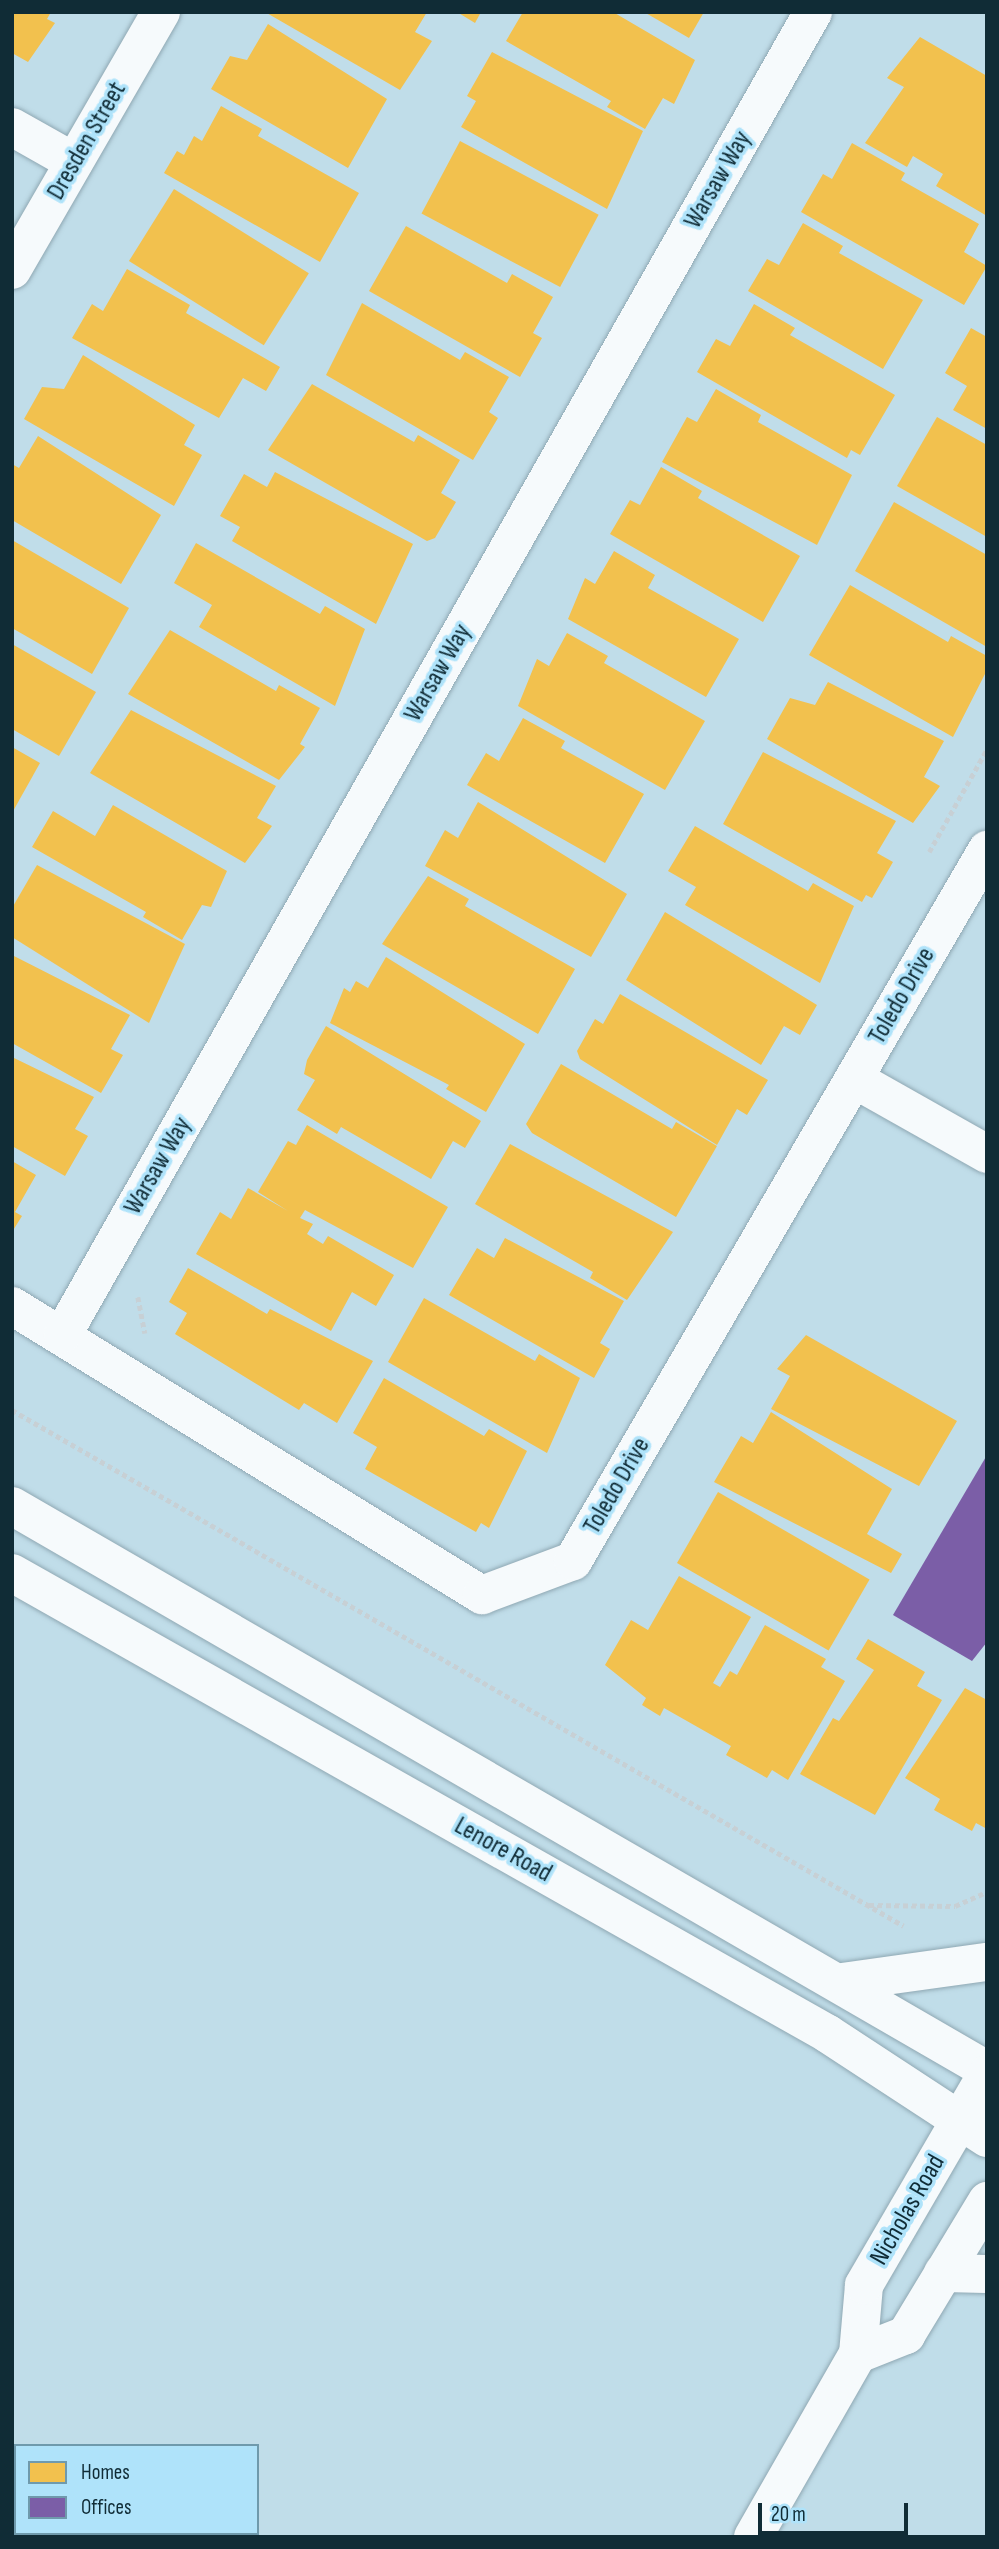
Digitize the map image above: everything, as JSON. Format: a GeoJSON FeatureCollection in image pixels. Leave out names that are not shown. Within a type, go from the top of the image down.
{"type":"FeatureCollection","features":[{"type":"Feature","properties":{"kind":"street","name":"Dresden Street"},"geometry":{"type":"LineString","coordinates":[[12,270],[161,12]]}},
{"type":"Feature","properties":{"kind":"street","name":"Warsaw Way"},"geometry":{"type":"LineString","coordinates":[[63,1334],[814,12]]}},
{"type":"Feature","properties":{"kind":"street"},"geometry":{"type":"LineString","coordinates":[[12,127],[74,162]]}},
{"type":"Feature","properties":{"kind":"street","name":"Toledo Drive"},"geometry":{"type":"LineString","coordinates":[[12,1306],[63,1334],[482,1595],[573,1561],[987,850]]}},
{"type":"Feature","properties":{"kind":"street"},"geometry":{"type":"LineString","coordinates":[[854,1079],[987,1154]]}},
{"type":"Feature","properties":{"kind":"street","name":"Lenore Road"},"geometry":{"type":"LineString","coordinates":[[12,1506],[842,1982],[987,2072]]}},
{"type":"Feature","properties":{"kind":"street","name":"Lenore Road"},"geometry":{"type":"LineString","coordinates":[[12,1573],[828,2034],[973,2129]]}},
{"type":"Feature","properties":{"kind":"street"},"geometry":{"type":"LineString","coordinates":[[842,1982],[987,1962]]}},
{"type":"Feature","properties":{"kind":"street","name":"Nicholas Road"},"geometry":{"type":"LineString","coordinates":[[752,2537],[858,2354],[864,2285],[973,2129],[987,2072]]}},
{"type":"Feature","properties":{"kind":"street"},"geometry":{"type":"LineString","coordinates":[[858,2354],[906,2335],[987,2200]]}},
{"type":"Feature","properties":{"kind":"street"},"geometry":{"type":"LineString","coordinates":[[943,2273],[987,2274]]}},
{"type":"Feature","properties":{"kind":"path"},"geometry":{"type":"LineString","coordinates":[[926,857],[987,748]]}},
{"type":"Feature","properties":{"kind":"path"},"geometry":{"type":"LineString","coordinates":[[144,1287],[137,1299],[149,1349]]}},
{"type":"Feature","properties":{"kind":"path"},"geometry":{"type":"LineString","coordinates":[[12,1410],[868,1905],[955,1906],[987,1892]]}},
{"type":"Feature","properties":{"kind":"building: Homes"},"geometry":{"type":"Polygon","coordinates":[[[12,12],[51,12],[47,19],[55,23],[28,62],[12,53],[12,12]]]}},
{"type":"Feature","properties":{"kind":"building: Homes"},"geometry":{"type":"Polygon","coordinates":[[[265,12],[427,12],[415,32],[432,41],[400,90],[265,12]]]}},
{"type":"Feature","properties":{"kind":"building: Homes"},"geometry":{"type":"Polygon","coordinates":[[[457,12],[481,12],[475,23],[457,12]]]}},
{"type":"Feature","properties":{"kind":"building: Homes"},"geometry":{"type":"Polygon","coordinates":[[[523,12],[613,12],[695,60],[674,104],[663,98],[645,129],[607,107],[611,101],[506,41],[523,12]]]}},
{"type":"Feature","properties":{"kind":"building: Homes"},"geometry":{"type":"Polygon","coordinates":[[[644,12],[704,12],[689,38],[644,12]]]}},
{"type":"Feature","properties":{"kind":"building: Homes"},"geometry":{"type":"Polygon","coordinates":[[[268,24],[387,99],[348,168],[211,89],[230,56],[247,60],[268,24]]]}},
{"type":"Feature","properties":{"kind":"building: Homes"},"geometry":{"type":"Polygon","coordinates":[[[920,37],[987,76],[987,216],[936,186],[943,174],[913,156],[907,167],[865,143],[904,87],[887,78],[920,37]]]}},
{"type":"Feature","properties":{"kind":"building: Homes"},"geometry":{"type":"Polygon","coordinates":[[[492,52],[643,131],[607,209],[461,127],[476,101],[467,96],[492,52]]]}},
{"type":"Feature","properties":{"kind":"building: Homes"},"geometry":{"type":"Polygon","coordinates":[[[221,106],[262,129],[258,136],[359,193],[320,262],[164,173],[177,151],[184,155],[194,136],[202,141],[221,106]]]}},
{"type":"Feature","properties":{"kind":"building: Homes"},"geometry":{"type":"Polygon","coordinates":[[[460,141],[599,215],[560,287],[422,213],[460,141]]]}},
{"type":"Feature","properties":{"kind":"building: Homes"},"geometry":{"type":"Polygon","coordinates":[[[852,143],[905,173],[901,180],[979,224],[964,252],[987,266],[964,305],[801,212],[823,174],[832,179],[852,143]]]}},
{"type":"Feature","properties":{"kind":"building: Homes"},"geometry":{"type":"Polygon","coordinates":[[[174,189],[309,273],[264,345],[129,261],[174,189]]]}},
{"type":"Feature","properties":{"kind":"building: Homes"},"geometry":{"type":"Polygon","coordinates":[[[803,223],[843,246],[839,253],[923,300],[883,369],[748,291],[767,259],[779,265],[803,223]]]}},
{"type":"Feature","properties":{"kind":"building: Homes"},"geometry":{"type":"Polygon","coordinates":[[[406,226],[507,283],[512,274],[553,297],[533,333],[542,338],[520,377],[369,291],[406,226]]]}},
{"type":"Feature","properties":{"kind":"building: Homes"},"geometry":{"type":"Polygon","coordinates":[[[127,269],[190,305],[186,313],[280,367],[266,391],[243,378],[219,418],[72,338],[92,304],[103,311],[127,269]]]}},
{"type":"Feature","properties":{"kind":"building: Homes"},"geometry":{"type":"Polygon","coordinates":[[[362,303],[460,360],[465,352],[509,377],[489,412],[498,418],[473,460],[326,375],[362,303]]]}},
{"type":"Feature","properties":{"kind":"building: Homes"},"geometry":{"type":"Polygon","coordinates":[[[754,304],[795,328],[790,335],[895,395],[860,455],[851,450],[847,458],[697,372],[716,339],[730,346],[754,304]]]}},
{"type":"Feature","properties":{"kind":"building: Homes"},"geometry":{"type":"Polygon","coordinates":[[[971,328],[987,337],[987,429],[953,410],[967,386],[945,373],[971,328]]]}},
{"type":"Feature","properties":{"kind":"building: Homes"},"geometry":{"type":"Polygon","coordinates":[[[83,355],[195,425],[184,445],[202,455],[174,506],[24,419],[42,387],[64,389],[83,355]]]}},
{"type":"Feature","properties":{"kind":"building: Homes"},"geometry":{"type":"Polygon","coordinates":[[[312,384],[414,442],[418,435],[460,460],[441,493],[456,502],[435,538],[427,541],[268,450],[312,384]]]}},
{"type":"Feature","properties":{"kind":"building: Homes"},"geometry":{"type":"Polygon","coordinates":[[[716,389],[761,415],[758,422],[852,475],[817,545],[662,462],[687,417],[697,422],[716,389]]]}},
{"type":"Feature","properties":{"kind":"building: Homes"},"geometry":{"type":"Polygon","coordinates":[[[937,417],[987,445],[987,537],[897,486],[937,417]]]}},
{"type":"Feature","properties":{"kind":"building: Homes"},"geometry":{"type":"Polygon","coordinates":[[[38,436],[161,515],[121,584],[12,520],[12,464],[19,468],[38,436]]]}},
{"type":"Feature","properties":{"kind":"building: Homes"},"geometry":{"type":"Polygon","coordinates":[[[661,467],[702,491],[698,498],[800,556],[763,622],[610,534],[630,500],[640,505],[661,467]]]}},
{"type":"Feature","properties":{"kind":"building: Homes"},"geometry":{"type":"Polygon","coordinates":[[[275,472],[413,544],[376,624],[232,541],[240,527],[220,516],[244,474],[267,487],[275,472]]]}},
{"type":"Feature","properties":{"kind":"building: Homes"},"geometry":{"type":"Polygon","coordinates":[[[894,502],[987,555],[987,647],[855,571],[894,502]]]}},
{"type":"Feature","properties":{"kind":"building: Homes"},"geometry":{"type":"Polygon","coordinates":[[[12,540],[129,608],[92,674],[12,628],[12,540]]]}},
{"type":"Feature","properties":{"kind":"building: Homes"},"geometry":{"type":"Polygon","coordinates":[[[196,543],[320,614],[325,606],[365,629],[335,706],[199,627],[212,605],[174,583],[196,543]]]}},
{"type":"Feature","properties":{"kind":"building: Homes"},"geometry":{"type":"Polygon","coordinates":[[[614,551],[655,575],[648,588],[739,639],[706,697],[568,619],[585,578],[595,584],[614,551]]]}},
{"type":"Feature","properties":{"kind":"building: Homes"},"geometry":{"type":"Polygon","coordinates":[[[850,585],[948,642],[951,636],[987,656],[987,670],[953,737],[809,655],[850,585]]]}},
{"type":"Feature","properties":{"kind":"building: Homes"},"geometry":{"type":"Polygon","coordinates":[[[170,630],[276,691],[279,685],[320,708],[300,744],[305,747],[279,780],[128,694],[170,630]]]}},
{"type":"Feature","properties":{"kind":"building: Homes"},"geometry":{"type":"Polygon","coordinates":[[[567,633],[608,656],[604,663],[705,721],[665,790],[518,706],[537,659],[549,666],[567,633]]]}},
{"type":"Feature","properties":{"kind":"building: Homes"},"geometry":{"type":"Polygon","coordinates":[[[12,644],[96,692],[59,756],[12,729],[12,644]]]}},
{"type":"Feature","properties":{"kind":"building: Homes"},"geometry":{"type":"Polygon","coordinates":[[[828,682],[944,741],[924,777],[940,786],[913,823],[767,739],[790,698],[815,705],[828,682]]]}},
{"type":"Feature","properties":{"kind":"building: Homes"},"geometry":{"type":"Polygon","coordinates":[[[131,710],[276,786],[257,818],[272,826],[245,863],[90,773],[131,710]]]}},
{"type":"Feature","properties":{"kind":"building: Homes"},"geometry":{"type":"Polygon","coordinates":[[[523,718],[565,741],[561,748],[644,794],[605,863],[467,785],[486,753],[499,761],[523,718]]]}},
{"type":"Feature","properties":{"kind":"building: Homes"},"geometry":{"type":"Polygon","coordinates":[[[12,747],[40,763],[12,813],[12,747]]]}},
{"type":"Feature","properties":{"kind":"building: Homes"},"geometry":{"type":"Polygon","coordinates":[[[763,752],[896,821],[877,853],[893,862],[872,898],[866,895],[862,902],[723,824],[763,752]]]}},
{"type":"Feature","properties":{"kind":"building: Homes"},"geometry":{"type":"Polygon","coordinates":[[[478,802],[627,894],[591,957],[425,866],[445,830],[458,838],[478,802]]]}},
{"type":"Feature","properties":{"kind":"building: Homes"},"geometry":{"type":"Polygon","coordinates":[[[113,805],[227,871],[211,907],[202,905],[182,940],[143,917],[146,912],[32,847],[53,811],[95,836],[113,805]]]}},
{"type":"Feature","properties":{"kind":"building: Homes"},"geometry":{"type":"Polygon","coordinates":[[[695,826],[808,891],[813,883],[854,906],[820,983],[685,905],[696,887],[668,871],[695,826]]]}},
{"type":"Feature","properties":{"kind":"building: Homes"},"geometry":{"type":"Polygon","coordinates":[[[37,865],[185,944],[149,1023],[12,937],[12,908],[37,865]]]}},
{"type":"Feature","properties":{"kind":"building: Homes"},"geometry":{"type":"Polygon","coordinates":[[[428,876],[469,899],[465,906],[575,969],[538,1034],[382,944],[428,876]]]}},
{"type":"Feature","properties":{"kind":"building: Homes"},"geometry":{"type":"Polygon","coordinates":[[[665,912],[817,1005],[800,1035],[784,1026],[761,1065],[626,980],[665,912]]]}},
{"type":"Feature","properties":{"kind":"building: Homes"},"geometry":{"type":"Polygon","coordinates":[[[12,955],[130,1015],[111,1049],[123,1055],[101,1093],[12,1043],[12,955]]]}},
{"type":"Feature","properties":{"kind":"building: Homes"},"geometry":{"type":"Polygon","coordinates":[[[386,957],[525,1044],[486,1112],[446,1089],[449,1085],[330,1023],[344,988],[350,992],[356,981],[368,988],[386,957]]]}},
{"type":"Feature","properties":{"kind":"building: Homes"},"geometry":{"type":"Polygon","coordinates":[[[620,994],[768,1080],[747,1115],[737,1109],[717,1145],[580,1059],[577,1051],[595,1019],[603,1024],[620,994]]]}},
{"type":"Feature","properties":{"kind":"building: Homes"},"geometry":{"type":"Polygon","coordinates":[[[326,1026],[481,1121],[465,1148],[453,1141],[431,1179],[341,1127],[337,1134],[297,1110],[315,1080],[304,1074],[307,1060],[326,1026]]]}},
{"type":"Feature","properties":{"kind":"building: Homes"},"geometry":{"type":"Polygon","coordinates":[[[12,1057],[94,1097],[75,1129],[88,1136],[65,1176],[12,1146],[12,1057]]]}},
{"type":"Feature","properties":{"kind":"building: Homes"},"geometry":{"type":"Polygon","coordinates":[[[561,1064],[672,1129],[676,1122],[717,1146],[676,1217],[532,1133],[526,1124],[561,1064]]]}},
{"type":"Feature","properties":{"kind":"building: Homes"},"geometry":{"type":"Polygon","coordinates":[[[307,1125],[448,1207],[413,1268],[305,1210],[300,1218],[313,1224],[307,1234],[323,1244],[328,1236],[394,1275],[376,1306],[352,1292],[331,1331],[196,1254],[220,1212],[231,1219],[248,1188],[288,1211],[258,1192],[288,1141],[296,1145],[307,1125]]]}},
{"type":"Feature","properties":{"kind":"building: Homes"},"geometry":{"type":"Polygon","coordinates":[[[510,1144],[673,1232],[627,1300],[590,1278],[593,1272],[475,1204],[510,1144]]]}},
{"type":"Feature","properties":{"kind":"building: Homes"},"geometry":{"type":"Polygon","coordinates":[[[12,1161],[36,1175],[15,1212],[22,1216],[12,1232],[12,1161]]]}},
{"type":"Feature","properties":{"kind":"building: Homes"},"geometry":{"type":"Polygon","coordinates":[[[505,1238],[624,1301],[600,1343],[610,1349],[594,1378],[449,1295],[477,1248],[494,1258],[505,1238]]]}},
{"type":"Feature","properties":{"kind":"building: Homes"},"geometry":{"type":"Polygon","coordinates":[[[188,1268],[267,1314],[270,1309],[373,1361],[337,1423],[304,1403],[299,1410],[175,1334],[187,1313],[169,1302],[188,1268]]]}},
{"type":"Feature","properties":{"kind":"building: Homes"},"geometry":{"type":"Polygon","coordinates":[[[424,1298],[535,1361],[539,1354],[580,1378],[547,1453],[388,1362],[424,1298]]]}},
{"type":"Feature","properties":{"kind":"building: Homes"},"geometry":{"type":"Polygon","coordinates":[[[806,1335],[957,1421],[919,1486],[771,1409],[790,1376],[777,1369],[806,1335]]]}},
{"type":"Feature","properties":{"kind":"building: Homes"},"geometry":{"type":"Polygon","coordinates":[[[384,1378],[484,1436],[489,1429],[527,1451],[489,1528],[481,1523],[476,1532],[365,1469],[377,1447],[353,1433],[384,1378]]]}},
{"type":"Feature","properties":{"kind":"building: Homes"},"geometry":{"type":"Polygon","coordinates":[[[771,1412],[892,1489],[867,1534],[902,1554],[891,1573],[714,1482],[741,1436],[753,1443],[771,1412]]]}},
{"type":"Feature","properties":{"kind":"building: Homes"},"geometry":{"type":"Polygon","coordinates":[[[718,1492],[870,1580],[829,1651],[677,1563],[718,1492]]]}},
{"type":"Feature","properties":{"kind":"building: Homes"},"geometry":{"type":"Polygon","coordinates":[[[679,1576],[751,1617],[713,1683],[720,1687],[730,1671],[737,1675],[765,1625],[826,1659],[821,1667],[845,1681],[788,1780],[772,1770],[767,1778],[726,1755],[731,1746],[664,1708],[660,1716],[642,1705],[646,1698],[605,1665],[631,1620],[648,1630],[679,1576]]]}},
{"type":"Feature","properties":{"kind":"building: Homes"},"geometry":{"type":"Polygon","coordinates":[[[868,1639],[925,1672],[917,1686],[942,1700],[875,1815],[800,1774],[833,1718],[839,1721],[874,1670],[856,1659],[868,1639]]]}},
{"type":"Feature","properties":{"kind":"building: Homes"},"geometry":{"type":"Polygon","coordinates":[[[965,1688],[987,1700],[987,1829],[976,1823],[972,1831],[934,1810],[940,1799],[905,1778],[965,1688]]]}},
{"type":"Feature","properties":{"kind":"building: Offices"},"geometry":{"type":"Polygon","coordinates":[[[987,1455],[987,1642],[972,1661],[893,1615],[987,1455]]]}}]}
